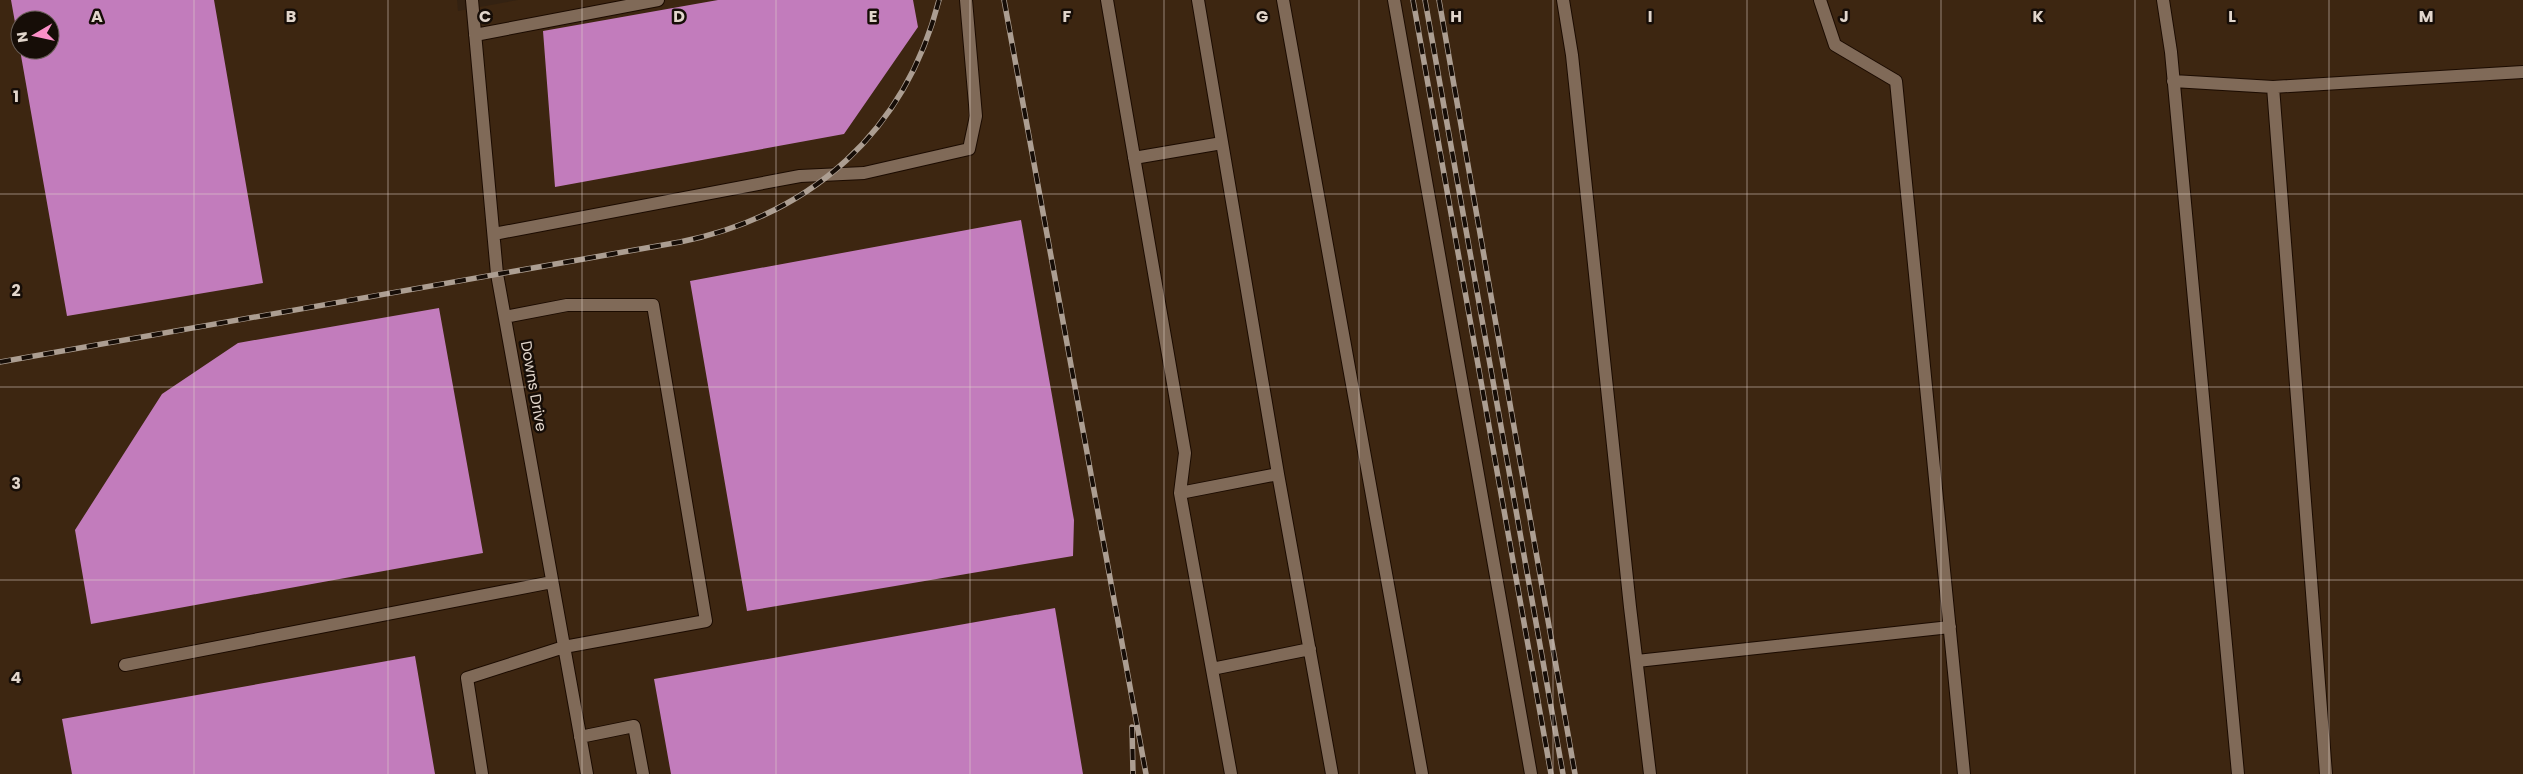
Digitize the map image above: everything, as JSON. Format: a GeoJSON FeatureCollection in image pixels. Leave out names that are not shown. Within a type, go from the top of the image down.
{"type":"FeatureCollection","features":[{"type":"Feature","properties":{"kind":"street","name":"Downs Drive"},"geometry":{"type":"LineString","coordinates":[[472,0],[494,234],[505,317],[587,774]]}},
{"type":"Feature","properties":{"kind":"street"},"geometry":{"type":"LineString","coordinates":[[476,35],[658,0]]}},
{"type":"Feature","properties":{"kind":"street"},"geometry":{"type":"LineString","coordinates":[[494,234],[800,176],[864,174],[969,149],[976,116],[966,0]]}},
{"type":"Feature","properties":{"kind":"street"},"geometry":{"type":"LineString","coordinates":[[1107,0],[1185,452],[1180,493],[1231,774]]}},
{"type":"Feature","properties":{"kind":"street"},"geometry":{"type":"LineString","coordinates":[[1198,0],[1278,474],[1332,774]]}},
{"type":"Feature","properties":{"kind":"street"},"geometry":{"type":"LineString","coordinates":[[1283,0],[1422,774]]}},
{"type":"Feature","properties":{"kind":"street"},"geometry":{"type":"LineString","coordinates":[[1394,0],[1531,774]]}},
{"type":"Feature","properties":{"kind":"street"},"geometry":{"type":"LineString","coordinates":[[1563,0],[1572,55],[1650,774]]}},
{"type":"Feature","properties":{"kind":"street"},"geometry":{"type":"LineString","coordinates":[[1820,0],[1835,45],[1896,81],[1964,774]]}},
{"type":"Feature","properties":{"kind":"street"},"geometry":{"type":"LineString","coordinates":[[2163,0],[2173,81],[2238,774]]}},
{"type":"Feature","properties":{"kind":"street"},"geometry":{"type":"LineString","coordinates":[[2173,81],[2273,87],[2523,72]]}},
{"type":"Feature","properties":{"kind":"street"},"geometry":{"type":"LineString","coordinates":[[2273,87],[2326,774]]}},
{"type":"Feature","properties":{"kind":"street"},"geometry":{"type":"LineString","coordinates":[[1134,158],[1222,143]]}},
{"type":"Feature","properties":{"kind":"street"},"geometry":{"type":"LineString","coordinates":[[482,774],[467,678],[564,647],[706,621],[653,305],[567,305],[505,317]]}},
{"type":"Feature","properties":{"kind":"street"},"geometry":{"type":"LineString","coordinates":[[1180,493],[1278,474]]}},
{"type":"Feature","properties":{"kind":"street"},"geometry":{"type":"LineString","coordinates":[[125,665],[552,582]]}},
{"type":"Feature","properties":{"kind":"street"},"geometry":{"type":"LineString","coordinates":[[1637,661],[1950,627]]}},
{"type":"Feature","properties":{"kind":"street"},"geometry":{"type":"LineString","coordinates":[[1212,669],[1310,650]]}},
{"type":"Feature","properties":{"kind":"street"},"geometry":{"type":"LineString","coordinates":[[580,736],[634,726],[643,774]]}},
{"type":"Feature","properties":{"kind":"shaded area"},"geometry":{"type":"Polygon","coordinates":[[[0,0],[457,0],[458,11],[518,0],[2523,0],[2523,774],[0,774],[0,0]]]}},
{"type":"Feature","properties":{"kind":"building"},"geometry":{"type":"Polygon","coordinates":[[[11,0],[214,0],[263,283],[67,316],[22,60],[60,60],[60,10],[13,10],[11,0]]]}},
{"type":"Feature","properties":{"kind":"building"},"geometry":{"type":"Polygon","coordinates":[[[718,0],[913,0],[918,27],[844,134],[555,187],[543,31],[718,0]]]}},
{"type":"Feature","properties":{"kind":"building"},"geometry":{"type":"Polygon","coordinates":[[[1021,220],[1074,520],[1073,556],[747,611],[690,281],[1021,220]]]}},
{"type":"Feature","properties":{"kind":"building"},"geometry":{"type":"Polygon","coordinates":[[[439,308],[483,553],[91,624],[75,530],[162,394],[238,343],[439,308]]]}},
{"type":"Feature","properties":{"kind":"building"},"geometry":{"type":"Polygon","coordinates":[[[1055,608],[1083,774],[671,774],[654,679],[1055,608]]]}},
{"type":"Feature","properties":{"kind":"building"},"geometry":{"type":"Polygon","coordinates":[[[415,656],[435,774],[72,774],[62,719],[415,656]]]}},
{"type":"Feature","properties":{"kind":"railway"},"geometry":{"type":"LineString","coordinates":[[0,362],[680,242],[728,229],[771,211],[811,188],[846,160],[877,127],[903,90],[924,47],[939,0]]}},
{"type":"Feature","properties":{"kind":"railway"},"geometry":{"type":"LineString","coordinates":[[1004,0],[1146,774]]}},
{"type":"Feature","properties":{"kind":"railway"},"geometry":{"type":"LineString","coordinates":[[1413,0],[1551,774]]}},
{"type":"Feature","properties":{"kind":"railway"},"geometry":{"type":"LineString","coordinates":[[1425,0],[1563,774]]}},
{"type":"Feature","properties":{"kind":"railway"},"geometry":{"type":"LineString","coordinates":[[1439,0],[1575,774]]}},
{"type":"Feature","properties":{"kind":"railway"},"geometry":{"type":"LineString","coordinates":[[1132,727],[1133,774]]}}]}
